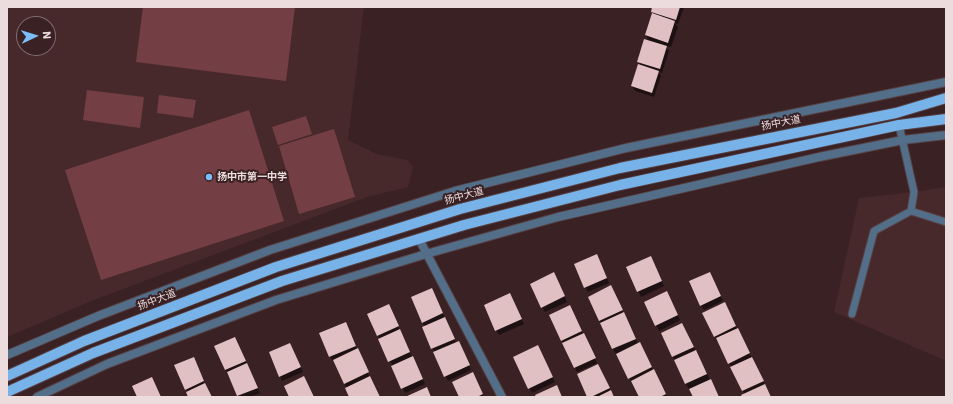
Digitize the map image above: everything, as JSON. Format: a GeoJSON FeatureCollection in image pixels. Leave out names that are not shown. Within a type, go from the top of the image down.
{"type":"FeatureCollection","features":[{"type":"Feature","properties":{"kind":"main road","name":"扬中大道"},"geometry":{"type":"LineString","coordinates":[[7,376],[84,341],[276,267],[460,209],[620,168],[896,113],[946,98]]}},
{"type":"Feature","properties":{"kind":"main road"},"geometry":{"type":"LineString","coordinates":[[7,392],[93,353],[282,281],[464,225],[620,185],[900,125],[946,119]]}},
{"type":"Feature","properties":{"kind":"street"},"geometry":{"type":"LineString","coordinates":[[7,355],[98,316],[270,250],[454,191],[626,148],[946,82]]}},
{"type":"Feature","properties":{"kind":"street"},"geometry":{"type":"LineString","coordinates":[[37,397],[107,364],[276,300],[426,254],[558,218],[819,157],[903,140],[946,135]]}},
{"type":"Feature","properties":{"kind":"street"},"geometry":{"type":"LineString","coordinates":[[418,239],[502,397]]}},
{"type":"Feature","properties":{"kind":"lane"},"geometry":{"type":"LineString","coordinates":[[900,125],[914,192],[911,211]]}},
{"type":"Feature","properties":{"kind":"lane"},"geometry":{"type":"LineString","coordinates":[[852,314],[874,231],[911,211],[946,222]]}},
{"type":"Feature","properties":{"kind":"shaded area","name":"扬中市第一中学"},"geometry":{"type":"Polygon","coordinates":[[[7,7],[364,7],[348,140],[377,154],[407,160],[413,167],[408,187],[367,197],[94,300],[7,337],[7,7]]]}},
{"type":"Feature","properties":{"kind":"shaded area"},"geometry":{"type":"Polygon","coordinates":[[[143,7],[295,7],[286,81],[136,62],[143,7]]]}},
{"type":"Feature","properties":{"kind":"shaded area"},"geometry":{"type":"Polygon","coordinates":[[[87,90],[144,97],[140,128],[83,120],[87,90]]]}},
{"type":"Feature","properties":{"kind":"shaded area"},"geometry":{"type":"Polygon","coordinates":[[[159,95],[196,100],[193,118],[157,113],[159,95]]]}},
{"type":"Feature","properties":{"kind":"shaded area"},"geometry":{"type":"Polygon","coordinates":[[[249,110],[284,221],[101,280],[65,170],[249,110]]]}},
{"type":"Feature","properties":{"kind":"shaded area"},"geometry":{"type":"Polygon","coordinates":[[[306,116],[312,134],[278,145],[272,127],[306,116]]]}},
{"type":"Feature","properties":{"kind":"shaded area"},"geometry":{"type":"Polygon","coordinates":[[[334,129],[355,197],[299,214],[279,146],[334,129]]]}},
{"type":"Feature","properties":{"kind":"shaded area"},"geometry":{"type":"Polygon","coordinates":[[[946,187],[946,361],[834,312],[859,198],[946,187]]]}},
{"type":"Feature","properties":{"kind":"building"},"geometry":{"type":"Polygon","coordinates":[[[652,7],[680,7],[676,20],[651,12],[652,7]]]}},
{"type":"Feature","properties":{"kind":"building"},"geometry":{"type":"Polygon","coordinates":[[[652,13],[675,21],[668,43],[645,35],[652,13]]]}},
{"type":"Feature","properties":{"kind":"building"},"geometry":{"type":"Polygon","coordinates":[[[644,39],[667,46],[660,69],[637,62],[644,39]]]}},
{"type":"Feature","properties":{"kind":"building"},"geometry":{"type":"Polygon","coordinates":[[[638,64],[659,71],[652,93],[631,86],[638,64]]]}},
{"type":"Feature","properties":{"kind":"building"},"geometry":{"type":"Polygon","coordinates":[[[597,254],[607,278],[584,288],[574,264],[597,254]]]}},
{"type":"Feature","properties":{"kind":"building"},"geometry":{"type":"Polygon","coordinates":[[[651,256],[662,281],[637,292],[626,267],[651,256]]]}},
{"type":"Feature","properties":{"kind":"building"},"geometry":{"type":"Polygon","coordinates":[[[554,272],[565,296],[541,308],[530,284],[554,272]]]}},
{"type":"Feature","properties":{"kind":"building"},"geometry":{"type":"Polygon","coordinates":[[[710,272],[721,296],[700,306],[689,281],[710,272]]]}},
{"type":"Feature","properties":{"kind":"building"},"geometry":{"type":"Polygon","coordinates":[[[611,285],[623,310],[599,321],[588,297],[611,285]]]}},
{"type":"Feature","properties":{"kind":"building"},"geometry":{"type":"Polygon","coordinates":[[[432,288],[443,313],[422,323],[411,297],[432,288]]]}},
{"type":"Feature","properties":{"kind":"building"},"geometry":{"type":"Polygon","coordinates":[[[667,291],[678,315],[655,326],[644,302],[667,291]]]}},
{"type":"Feature","properties":{"kind":"building"},"geometry":{"type":"Polygon","coordinates":[[[510,293],[522,319],[495,331],[484,305],[510,293]]]}},
{"type":"Feature","properties":{"kind":"building"},"geometry":{"type":"Polygon","coordinates":[[[725,302],[736,326],[714,337],[702,313],[725,302]]]}},
{"type":"Feature","properties":{"kind":"building"},"geometry":{"type":"Polygon","coordinates":[[[389,304],[399,326],[377,336],[367,314],[389,304]]]}},
{"type":"Feature","properties":{"kind":"building"},"geometry":{"type":"Polygon","coordinates":[[[570,305],[582,331],[561,341],[549,315],[570,305]]]}},
{"type":"Feature","properties":{"kind":"building"},"geometry":{"type":"Polygon","coordinates":[[[624,312],[636,339],[612,349],[600,323],[624,312]]]}},
{"type":"Feature","properties":{"kind":"building"},"geometry":{"type":"Polygon","coordinates":[[[445,317],[455,339],[431,349],[422,327],[445,317]]]}},
{"type":"Feature","properties":{"kind":"building"},"geometry":{"type":"Polygon","coordinates":[[[346,322],[356,346],[329,357],[319,333],[346,322]]]}},
{"type":"Feature","properties":{"kind":"building"},"geometry":{"type":"Polygon","coordinates":[[[682,323],[694,347],[672,357],[661,333],[682,323]]]}},
{"type":"Feature","properties":{"kind":"building"},"geometry":{"type":"Polygon","coordinates":[[[738,328],[750,353],[728,364],[716,338],[738,328]]]}},
{"type":"Feature","properties":{"kind":"building"},"geometry":{"type":"Polygon","coordinates":[[[400,329],[410,352],[388,362],[378,339],[400,329]]]}},
{"type":"Feature","properties":{"kind":"building"},"geometry":{"type":"Polygon","coordinates":[[[584,333],[596,358],[574,368],[562,343],[584,333]]]}},
{"type":"Feature","properties":{"kind":"building"},"geometry":{"type":"Polygon","coordinates":[[[235,337],[246,361],[225,370],[214,346],[235,337]]]}},
{"type":"Feature","properties":{"kind":"building"},"geometry":{"type":"Polygon","coordinates":[[[459,341],[470,365],[444,377],[433,352],[459,341]]]}},
{"type":"Feature","properties":{"kind":"building"},"geometry":{"type":"Polygon","coordinates":[[[640,342],[652,367],[628,379],[616,354],[640,342]]]}},
{"type":"Feature","properties":{"kind":"building"},"geometry":{"type":"Polygon","coordinates":[[[290,343],[301,367],[279,377],[269,352],[290,343]]]}},
{"type":"Feature","properties":{"kind":"building"},"geometry":{"type":"Polygon","coordinates":[[[538,345],[553,377],[528,389],[513,357],[538,345]]]}},
{"type":"Feature","properties":{"kind":"building"},"geometry":{"type":"Polygon","coordinates":[[[358,348],[369,372],[344,384],[333,360],[358,348]]]}},
{"type":"Feature","properties":{"kind":"building"},"geometry":{"type":"Polygon","coordinates":[[[696,350],[707,374],[685,384],[674,360],[696,350]]]}},
{"type":"Feature","properties":{"kind":"building"},"geometry":{"type":"Polygon","coordinates":[[[413,356],[423,379],[401,389],[391,366],[413,356]]]}},
{"type":"Feature","properties":{"kind":"building"},"geometry":{"type":"Polygon","coordinates":[[[194,357],[204,381],[185,390],[174,365],[194,357]]]}},
{"type":"Feature","properties":{"kind":"building"},"geometry":{"type":"Polygon","coordinates":[[[752,357],[764,381],[742,391],[730,367],[752,357]]]}},
{"type":"Feature","properties":{"kind":"building"},"geometry":{"type":"Polygon","coordinates":[[[247,363],[258,388],[237,396],[227,372],[247,363]]]}},
{"type":"Feature","properties":{"kind":"building"},"geometry":{"type":"Polygon","coordinates":[[[598,364],[610,388],[591,397],[587,397],[577,374],[598,364]]]}},
{"type":"Feature","properties":{"kind":"building"},"geometry":{"type":"Polygon","coordinates":[[[654,369],[666,394],[660,397],[639,397],[631,381],[654,369]]]}},
{"type":"Feature","properties":{"kind":"building"},"geometry":{"type":"Polygon","coordinates":[[[473,372],[483,394],[477,397],[459,397],[452,382],[473,372]]]}},
{"type":"Feature","properties":{"kind":"building"},"geometry":{"type":"Polygon","coordinates":[[[304,376],[314,397],[289,397],[284,386],[304,376]]]}},
{"type":"Feature","properties":{"kind":"building"},"geometry":{"type":"Polygon","coordinates":[[[370,376],[380,397],[349,397],[345,388],[370,376]]]}},
{"type":"Feature","properties":{"kind":"building"},"geometry":{"type":"Polygon","coordinates":[[[152,377],[161,397],[137,397],[132,386],[152,377]]]}},
{"type":"Feature","properties":{"kind":"building"},"geometry":{"type":"Polygon","coordinates":[[[711,379],[719,397],[693,397],[689,389],[711,379]]]}},
{"type":"Feature","properties":{"kind":"building"},"geometry":{"type":"Polygon","coordinates":[[[205,383],[212,397],[188,397],[186,392],[205,383]]]}},
{"type":"Feature","properties":{"kind":"building"},"geometry":{"type":"Polygon","coordinates":[[[765,384],[771,397],[742,397],[741,395],[765,384]]]}},
{"type":"Feature","properties":{"kind":"building"},"geometry":{"type":"Polygon","coordinates":[[[557,385],[562,397],[536,397],[535,395],[557,385]]]}},
{"type":"Feature","properties":{"kind":"building"},"geometry":{"type":"Polygon","coordinates":[[[427,387],[431,397],[405,397],[427,387]]]}},
{"type":"Feature","properties":{"kind":"building"},"geometry":{"type":"Polygon","coordinates":[[[611,390],[614,397],[597,397],[611,390]]]}},
{"type":"Feature","properties":{"kind":"place","name":"扬中市第一中学"},"geometry":{"type":"Point","coordinates":[209,177]}}]}
